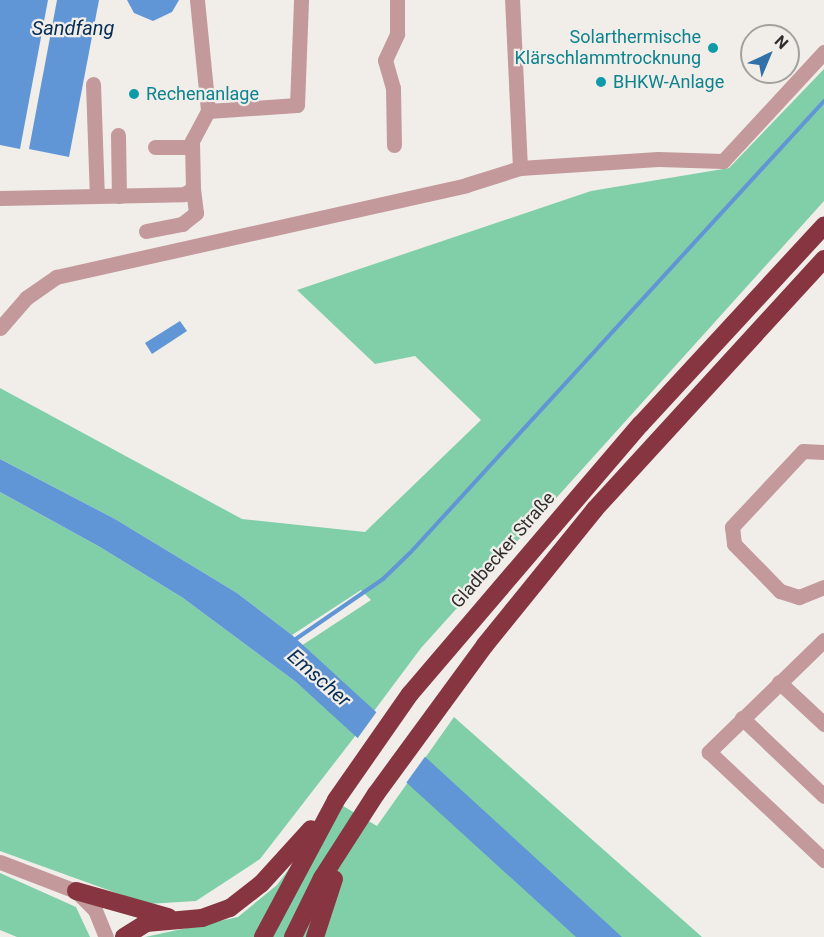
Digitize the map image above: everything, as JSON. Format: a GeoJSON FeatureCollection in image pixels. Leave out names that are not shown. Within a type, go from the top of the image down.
{"type":"FeatureCollection","features":[{"type":"Feature","properties":{"kind":"highway","name":"Gladbecker Straße"},"geometry":{"type":"LineString","coordinates":[[263,937],[336,800],[410,694],[625,442],[824,226]]}},
{"type":"Feature","properties":{"kind":"highway"},"geometry":{"type":"LineString","coordinates":[[293,937],[322,878],[379,790],[434,713],[595,509],[824,259]]}},
{"type":"Feature","properties":{"kind":"highway"},"geometry":{"type":"LineString","coordinates":[[315,937],[330,888],[379,790]]}},
{"type":"Feature","properties":{"kind":"highway"},"geometry":{"type":"LineString","coordinates":[[124,937],[146,923],[215,914],[250,894],[336,800]]}},
{"type":"Feature","properties":{"kind":"highway"},"geometry":{"type":"LineString","coordinates":[[76,891],[176,920]]}},
{"type":"Feature","properties":{"kind":"street"},"geometry":{"type":"LineString","coordinates":[[146,231],[182,224],[196,213],[192,147],[208,111],[197,0]]}},
{"type":"Feature","properties":{"kind":"street"},"geometry":{"type":"LineString","coordinates":[[208,111],[297,105],[301,0]]}},
{"type":"Feature","properties":{"kind":"street"},"geometry":{"type":"LineString","coordinates":[[394,145],[393,88],[385,60],[397,34],[397,0]]}},
{"type":"Feature","properties":{"kind":"street"},"geometry":{"type":"LineString","coordinates":[[512,0],[520,168]]}},
{"type":"Feature","properties":{"kind":"street"},"geometry":{"type":"LineString","coordinates":[[0,328],[26,298],[56,277],[466,185],[520,168],[658,159],[723,160],[824,52]]}},
{"type":"Feature","properties":{"kind":"street"},"geometry":{"type":"LineString","coordinates":[[93,84],[97,196]]}},
{"type":"Feature","properties":{"kind":"street"},"geometry":{"type":"LineString","coordinates":[[118,135],[119,196]]}},
{"type":"Feature","properties":{"kind":"street"},"geometry":{"type":"LineString","coordinates":[[155,147],[192,147]]}},
{"type":"Feature","properties":{"kind":"street"},"geometry":{"type":"LineString","coordinates":[[0,198],[184,194],[194,189]]}},
{"type":"Feature","properties":{"kind":"street"},"geometry":{"type":"LineString","coordinates":[[824,452],[803,451],[732,527],[734,544],[780,591],[800,597],[824,588]]}},
{"type":"Feature","properties":{"kind":"street"},"geometry":{"type":"LineString","coordinates":[[824,640],[709,752],[824,861]]}},
{"type":"Feature","properties":{"kind":"street"},"geometry":{"type":"LineString","coordinates":[[779,682],[824,724]]}},
{"type":"Feature","properties":{"kind":"street"},"geometry":{"type":"LineString","coordinates":[[742,718],[824,796]]}},
{"type":"Feature","properties":{"kind":"street"},"geometry":{"type":"LineString","coordinates":[[0,862],[76,891],[95,909],[106,937]]}},
{"type":"Feature","properties":{"kind":"green space"},"geometry":{"type":"Polygon","coordinates":[[[824,69],[824,201],[421,648],[374,711],[301,646],[371,600],[361,590],[292,635],[237,593],[115,519],[0,459],[0,388],[242,519],[365,532],[481,420],[415,356],[375,364],[297,290],[591,191],[729,168],[824,69]]]}},
{"type":"Feature","properties":{"kind":"green space"},"geometry":{"type":"Polygon","coordinates":[[[0,492],[100,547],[183,598],[296,682],[356,735],[260,859],[196,901],[147,904],[0,851],[0,492]]]}},
{"type":"Feature","properties":{"kind":"green space"},"geometry":{"type":"Polygon","coordinates":[[[454,717],[702,937],[145,937],[238,917],[277,885],[338,803],[377,826],[454,717]]]}},
{"type":"Feature","properties":{"kind":"green space"},"geometry":{"type":"Polygon","coordinates":[[[0,873],[76,907],[90,937],[17,937],[0,930],[0,873]]]}},
{"type":"Feature","properties":{"kind":"water"},"geometry":{"type":"Polygon","coordinates":[[[0,0],[48,0],[20,149],[0,145],[0,0]]]}},
{"type":"Feature","properties":{"kind":"water","name":"Sandfang"},"geometry":{"type":"Polygon","coordinates":[[[57,0],[99,0],[69,157],[29,149],[57,0]]]}},
{"type":"Feature","properties":{"kind":"water"},"geometry":{"type":"Polygon","coordinates":[[[127,0],[179,0],[172,12],[153,21],[134,13],[127,0]]]}},
{"type":"Feature","properties":{"kind":"water"},"geometry":{"type":"Polygon","coordinates":[[[180,321],[187,331],[152,354],[145,343],[180,321]]]}},
{"type":"Feature","properties":{"kind":"water","name":"Emscher"},"geometry":{"type":"Polygon","coordinates":[[[0,459],[115,519],[237,593],[292,635],[622,937],[576,937],[296,682],[183,598],[100,547],[0,492],[0,459]]]}},
{"type":"Feature","properties":{"kind":"pier"},"geometry":{"type":"Polygon","coordinates":[[[378,710],[427,754],[406,783],[357,739],[378,710]]]}},
{"type":"Feature","properties":{"kind":"waterway","name":"Emscher"},"geometry":{"type":"LineString","coordinates":[[290,643],[383,579],[410,553],[824,101]]}},
{"type":"Feature","properties":{"kind":"place","name":"Solarthermische Klärschlammtrocknung"},"geometry":{"type":"Point","coordinates":[713,48]}},
{"type":"Feature","properties":{"kind":"place","name":"BHKW-Anlage"},"geometry":{"type":"Point","coordinates":[601,82]}},
{"type":"Feature","properties":{"kind":"place","name":"Rechenanlage"},"geometry":{"type":"Point","coordinates":[134,94]}}]}
